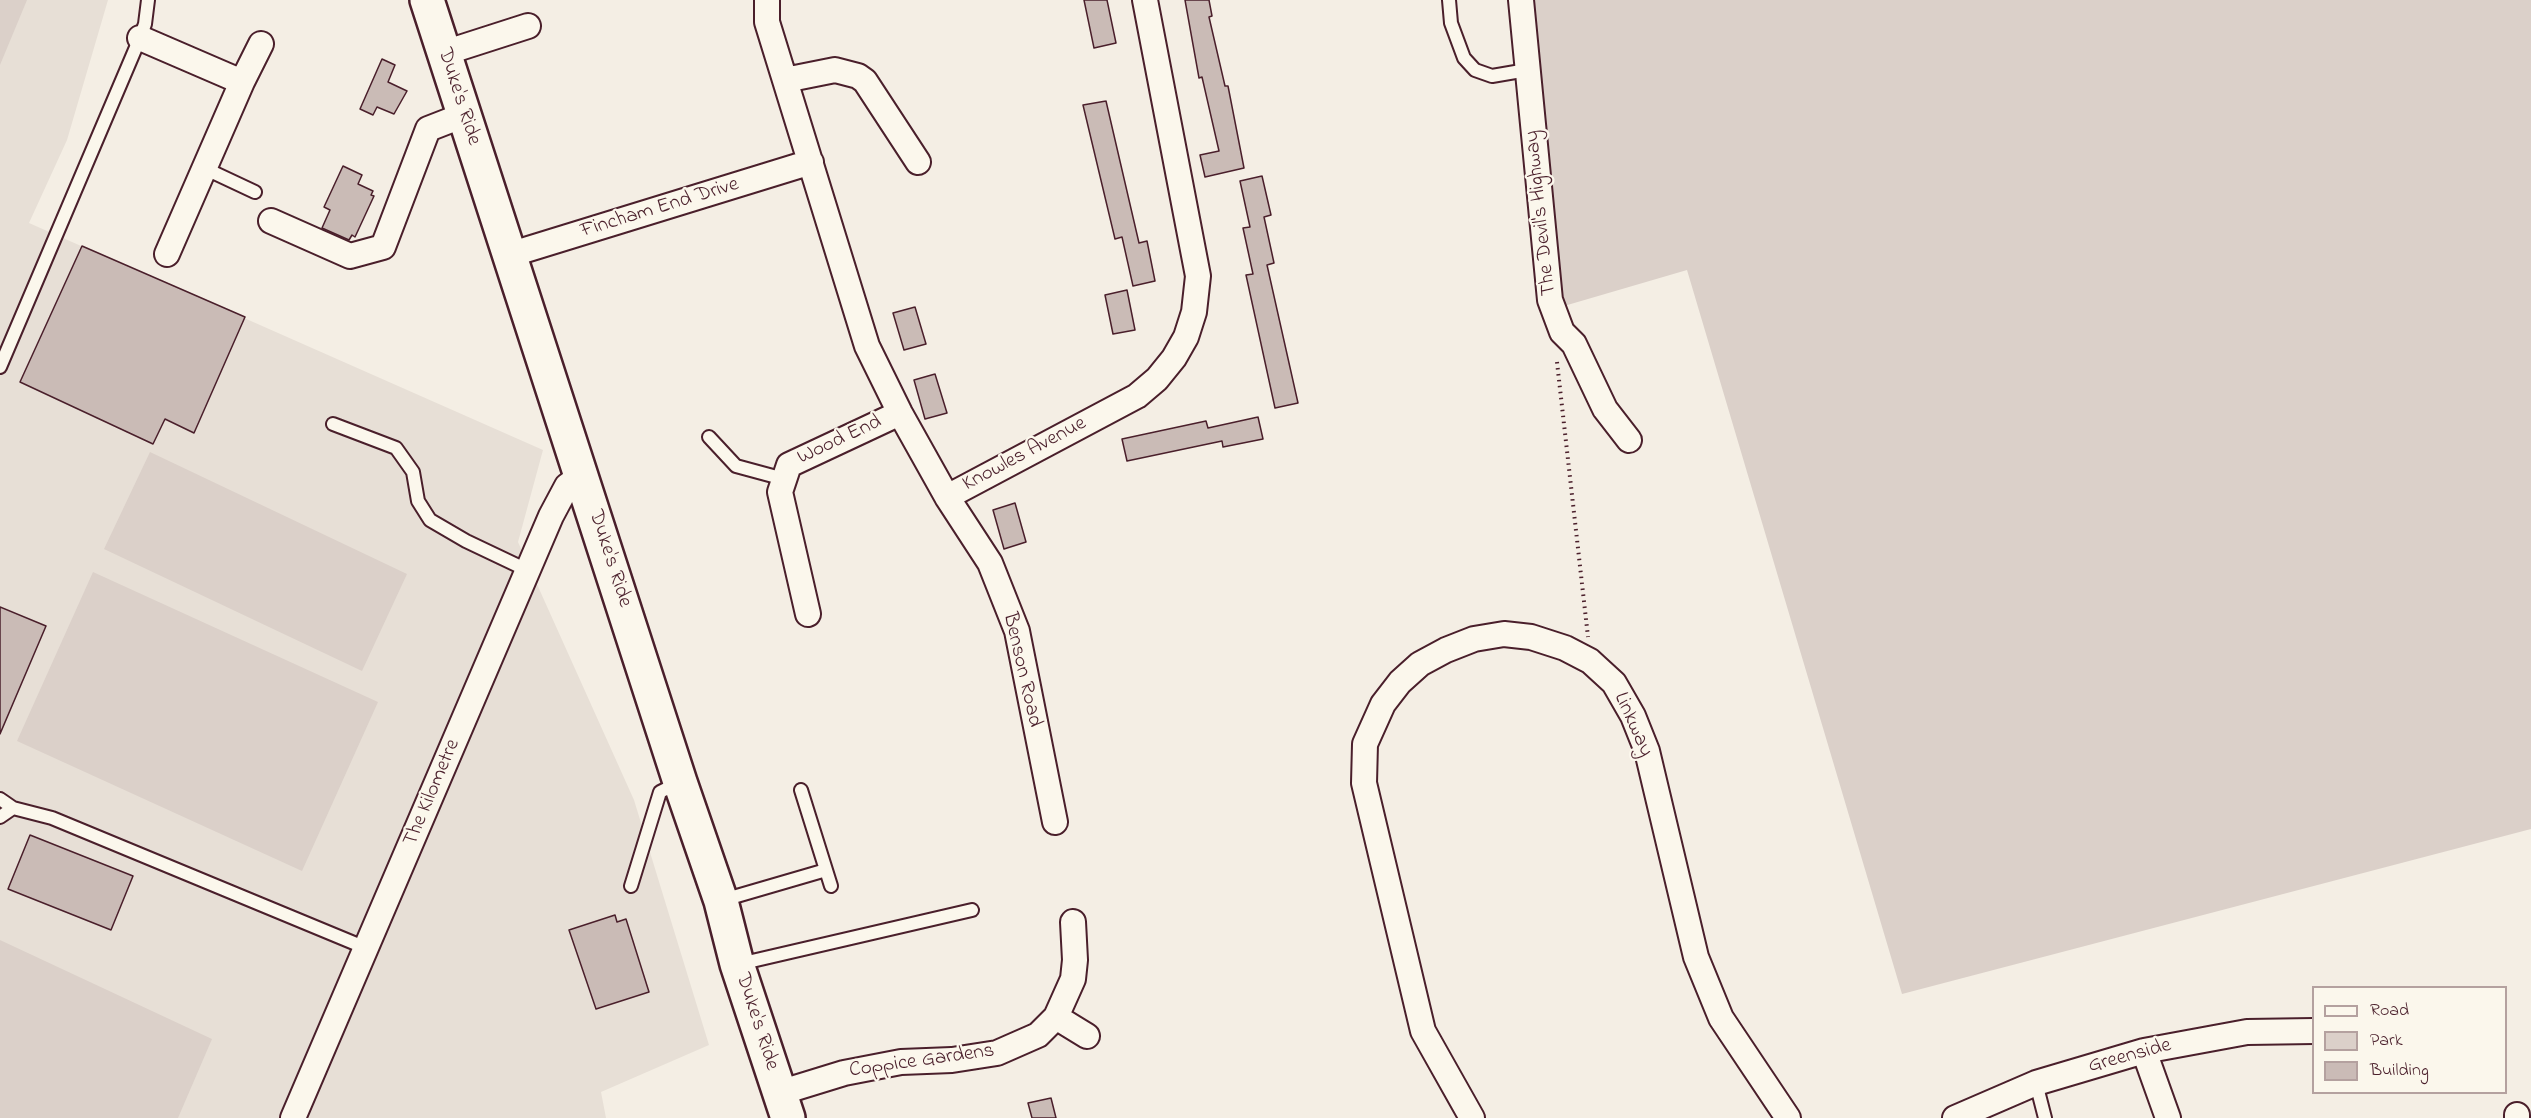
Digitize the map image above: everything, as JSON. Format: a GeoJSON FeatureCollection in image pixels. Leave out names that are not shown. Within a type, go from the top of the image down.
{"type":"FeatureCollection","features":[{"type":"Feature","properties":{"kind":"main road","name":"Duke's Ride"},"geometry":{"type":"LineString","coordinates":[[427,0],[680,782],[722,901],[737,964],[784,1105]]}},
{"type":"Feature","properties":{"kind":"street","name":"Knowles Avenue"},"geometry":{"type":"LineString","coordinates":[[767,0],[767,22],[867,346],[900,413],[947,496],[1137,396],[1157,379],[1174,358],[1186,337],[1194,312],[1198,276],[1145,0]]}},
{"type":"Feature","properties":{"kind":"street","name":"The Devil's Highway"},"geometry":{"type":"LineString","coordinates":[[1521,0],[1550,300],[1562,332],[1574,344],[1605,410],[1629,440]]}},
{"type":"Feature","properties":{"kind":"street"},"geometry":{"type":"LineString","coordinates":[[444,52],[528,26]]}},
{"type":"Feature","properties":{"kind":"street"},"geometry":{"type":"LineString","coordinates":[[140,38],[242,82]]}},
{"type":"Feature","properties":{"kind":"street"},"geometry":{"type":"LineString","coordinates":[[167,254],[242,82],[261,44]]}},
{"type":"Feature","properties":{"kind":"street"},"geometry":{"type":"LineString","coordinates":[[785,80],[835,70],[858,76],[865,81],[918,162]]}},
{"type":"Feature","properties":{"kind":"street"},"geometry":{"type":"LineString","coordinates":[[271,221],[350,256],[383,247],[428,129],[464,115]]}},
{"type":"Feature","properties":{"kind":"street","name":"Fincham End Drive"},"geometry":{"type":"LineString","coordinates":[[510,255],[811,162]]}},
{"type":"Feature","properties":{"kind":"street","name":"Wood End"},"geometry":{"type":"LineString","coordinates":[[808,614],[780,492],[789,465],[900,413]]}},
{"type":"Feature","properties":{"kind":"street","name":"The Kilometre"},"geometry":{"type":"LineString","coordinates":[[293,1118],[551,516],[567,486],[582,475]]}},
{"type":"Feature","properties":{"kind":"street","name":"Benson Road"},"geometry":{"type":"LineString","coordinates":[[947,496],[990,563],[1017,631],[1055,822]]}},
{"type":"Feature","properties":{"kind":"street","name":"Linkway"},"geometry":{"type":"LineString","coordinates":[[1472,1118],[1423,1031],[1364,783],[1365,744],[1383,704],[1400,682],[1420,664],[1474,639],[1504,634],[1531,636],[1565,648],[1590,661],[1614,683],[1633,716],[1647,751],[1696,957],[1721,1018],[1788,1118]]}},
{"type":"Feature","properties":{"kind":"street","name":"Coppice Gardens"},"geometry":{"type":"LineString","coordinates":[[784,1105],[844,1073],[901,1062],[952,1060],[997,1053],[1038,1035],[1056,1017],[1073,979],[1075,960],[1073,922]]}},
{"type":"Feature","properties":{"kind":"street"},"geometry":{"type":"LineString","coordinates":[[1056,1017],[1088,1036]]}},
{"type":"Feature","properties":{"kind":"street","name":"Greenside"},"geometry":{"type":"LineString","coordinates":[[1955,1118],[2036,1083],[2144,1051],[2247,1032],[2312,1031]]}},
{"type":"Feature","properties":{"kind":"street"},"geometry":{"type":"LineString","coordinates":[[2144,1051],[2168,1118]]}},
{"type":"Feature","properties":{"kind":"lane"},"geometry":{"type":"LineString","coordinates":[[0,367],[140,38],[145,24],[148,0]]}},
{"type":"Feature","properties":{"kind":"lane"},"geometry":{"type":"LineString","coordinates":[[1449,0],[1451,23],[1464,57],[1475,70],[1492,76],[1527,70]]}},
{"type":"Feature","properties":{"kind":"lane"},"geometry":{"type":"LineString","coordinates":[[206,169],[255,192]]}},
{"type":"Feature","properties":{"kind":"lane"},"geometry":{"type":"LineString","coordinates":[[333,423],[396,448],[413,471],[418,501],[430,520],[466,541],[527,570]]}},
{"type":"Feature","properties":{"kind":"lane"},"geometry":{"type":"LineString","coordinates":[[709,437],[736,466],[784,479]]}},
{"type":"Feature","properties":{"kind":"lane"},"geometry":{"type":"LineString","coordinates":[[631,886],[660,792],[680,782]]}},
{"type":"Feature","properties":{"kind":"lane"},"geometry":{"type":"LineString","coordinates":[[801,790],[831,886]]}},
{"type":"Feature","properties":{"kind":"lane"},"geometry":{"type":"LineString","coordinates":[[0,799],[13,808],[52,818],[366,948]]}},
{"type":"Feature","properties":{"kind":"lane"},"geometry":{"type":"LineString","coordinates":[[0,817],[13,808]]}},
{"type":"Feature","properties":{"kind":"lane"},"geometry":{"type":"LineString","coordinates":[[722,901],[826,870]]}},
{"type":"Feature","properties":{"kind":"lane"},"geometry":{"type":"LineString","coordinates":[[737,964],[972,910]]}},
{"type":"Feature","properties":{"kind":"lane"},"geometry":{"type":"LineString","coordinates":[[2036,1083],[2045,1118]]}},
{"type":"Feature","properties":{"kind":"path"},"geometry":{"type":"LineString","coordinates":[[1562,332],[1556,352],[1590,661]]}},
{"type":"Feature","properties":{"kind":"shaded area"},"geometry":{"type":"Polygon","coordinates":[[[0,0],[108,0],[67,140],[29,223],[543,450],[518,542],[634,800],[709,1045],[601,1092],[606,1118],[0,1118],[0,0]]]}},
{"type":"Feature","properties":{"kind":"green space"},"geometry":{"type":"Polygon","coordinates":[[[0,0],[27,0],[0,65],[0,0]]]}},
{"type":"Feature","properties":{"kind":"green space"},"geometry":{"type":"Polygon","coordinates":[[[1530,0],[2531,0],[2531,829],[1902,994],[1687,270],[1564,306],[1540,110],[1530,0]]]}},
{"type":"Feature","properties":{"kind":"green space"},"geometry":{"type":"Polygon","coordinates":[[[150,452],[407,574],[362,671],[104,549],[150,452]]]}},
{"type":"Feature","properties":{"kind":"green space"},"geometry":{"type":"Polygon","coordinates":[[[93,572],[378,702],[302,871],[17,741],[93,572]]]}},
{"type":"Feature","properties":{"kind":"green space"},"geometry":{"type":"Polygon","coordinates":[[[0,940],[212,1039],[178,1118],[0,1118],[0,940]]]}},
{"type":"Feature","properties":{"kind":"building"},"geometry":{"type":"Polygon","coordinates":[[[1084,0],[1107,0],[1116,43],[1094,48],[1084,0]]]}},
{"type":"Feature","properties":{"kind":"building"},"geometry":{"type":"Polygon","coordinates":[[[1185,0],[1209,0],[1212,16],[1209,17],[1225,86],[1228,86],[1244,168],[1205,177],[1200,155],[1219,151],[1202,77],[1199,78],[1185,0]]]}},
{"type":"Feature","properties":{"kind":"building"},"geometry":{"type":"Polygon","coordinates":[[[382,59],[395,65],[388,82],[407,91],[394,114],[377,107],[373,115],[360,109],[382,59]]]}},
{"type":"Feature","properties":{"kind":"building"},"geometry":{"type":"Polygon","coordinates":[[[1106,101],[1139,243],[1147,241],[1155,281],[1133,286],[1122,237],[1115,239],[1083,105],[1106,101]]]}},
{"type":"Feature","properties":{"kind":"building"},"geometry":{"type":"Polygon","coordinates":[[[343,166],[362,175],[358,184],[373,191],[371,195],[374,196],[355,237],[352,235],[349,240],[322,228],[330,210],[324,207],[343,166]]]}},
{"type":"Feature","properties":{"kind":"building"},"geometry":{"type":"Polygon","coordinates":[[[1262,176],[1271,215],[1264,217],[1274,263],[1267,265],[1298,403],[1275,408],[1246,275],[1253,274],[1243,228],[1250,227],[1240,181],[1262,176]]]}},
{"type":"Feature","properties":{"kind":"building"},"geometry":{"type":"Polygon","coordinates":[[[82,246],[245,317],[194,433],[165,419],[153,444],[20,382],[82,246]]]}},
{"type":"Feature","properties":{"kind":"building"},"geometry":{"type":"Polygon","coordinates":[[[1127,290],[1135,330],[1113,334],[1105,295],[1127,290]]]}},
{"type":"Feature","properties":{"kind":"building"},"geometry":{"type":"Polygon","coordinates":[[[915,307],[926,344],[904,350],[893,313],[915,307]]]}},
{"type":"Feature","properties":{"kind":"building"},"geometry":{"type":"Polygon","coordinates":[[[935,374],[947,413],[925,419],[914,380],[935,374]]]}},
{"type":"Feature","properties":{"kind":"building"},"geometry":{"type":"Polygon","coordinates":[[[1258,417],[1263,439],[1223,447],[1222,441],[1127,461],[1122,439],[1206,421],[1208,428],[1258,417]]]}},
{"type":"Feature","properties":{"kind":"building"},"geometry":{"type":"Polygon","coordinates":[[[1015,503],[1026,542],[1004,549],[993,510],[1015,503]]]}},
{"type":"Feature","properties":{"kind":"building"},"geometry":{"type":"Polygon","coordinates":[[[0,607],[46,626],[0,734],[0,607]]]}},
{"type":"Feature","properties":{"kind":"building"},"geometry":{"type":"Polygon","coordinates":[[[30,835],[133,876],[111,930],[8,889],[30,835]]]}},
{"type":"Feature","properties":{"kind":"building"},"geometry":{"type":"Polygon","coordinates":[[[615,915],[617,922],[626,919],[649,992],[596,1009],[569,930],[615,915]]]}},
{"type":"Feature","properties":{"kind":"building"},"geometry":{"type":"Polygon","coordinates":[[[1051,1098],[1056,1118],[1032,1118],[1028,1103],[1051,1098]]]}}]}
